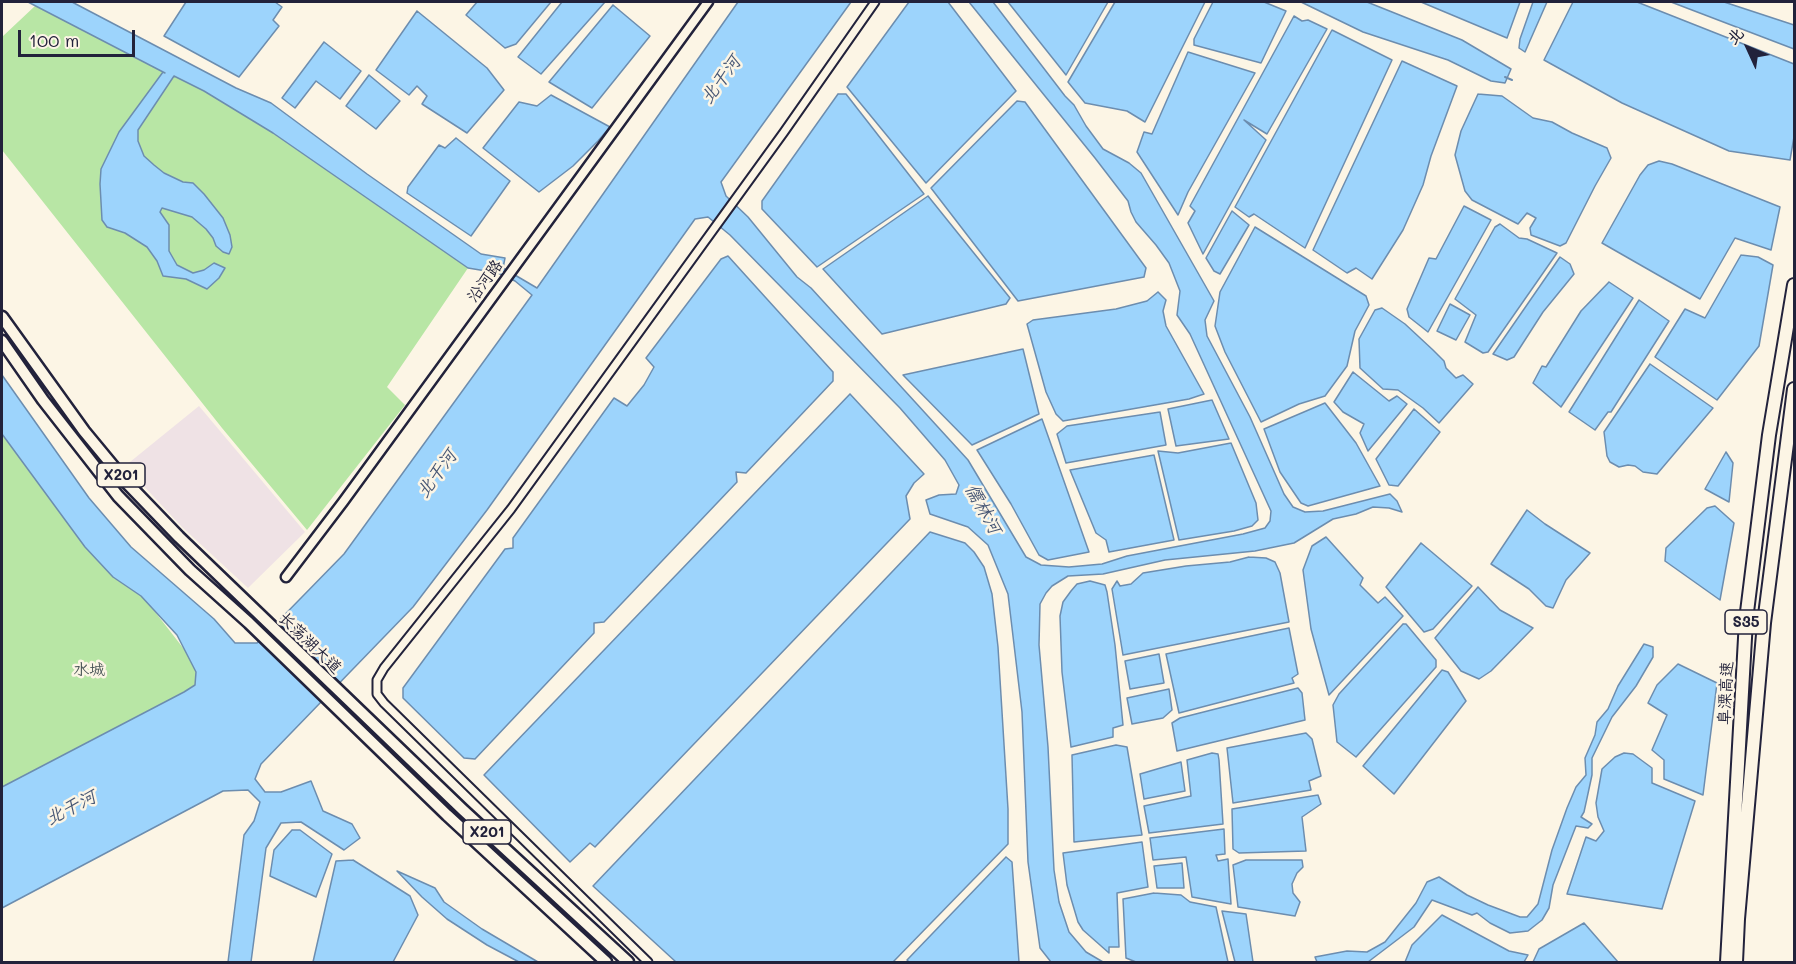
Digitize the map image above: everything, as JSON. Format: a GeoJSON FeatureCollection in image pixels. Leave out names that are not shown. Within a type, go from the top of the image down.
{"type":"FeatureCollection","features":[{"type":"Feature","properties":{"kind":"highway","name":"阜溧高速"},"geometry":{"type":"LineString","coordinates":[[1727,963],[1746,620],[1769,435],[1794,285]]}},
{"type":"Feature","properties":{"kind":"highway","name":"阜溧高速"},"geometry":{"type":"LineString","coordinates":[[1736,963],[1764,623],[1794,389]]}},
{"type":"Feature","properties":{"kind":"main road","name":"长荡湖大道"},"geometry":{"type":"LineString","coordinates":[[2,316],[84,431],[128,483],[179,537],[347,700],[628,963]]}},
{"type":"Feature","properties":{"kind":"main road","name":"长荡湖大道"},"geometry":{"type":"LineString","coordinates":[[2,341],[43,400],[118,496],[190,570],[249,623],[447,815],[606,963]]}},
{"type":"Feature","properties":{"kind":"street","name":"沿河路"},"geometry":{"type":"LineString","coordinates":[[286,577],[708,2]]}},
{"type":"Feature","properties":{"kind":"street"},"geometry":{"type":"LineString","coordinates":[[648,963],[384,703],[377,694],[377,680],[384,668],[511,509],[784,132],[875,2]]}},
{"type":"Feature","properties":{"kind":"shaded area"},"geometry":{"type":"Polygon","coordinates":[[[199,406],[305,532],[248,588],[182,527],[125,466],[199,406]]]}},
{"type":"Feature","properties":{"kind":"green space"},"geometry":{"type":"Polygon","coordinates":[[[35,6],[204,91],[273,133],[468,268],[387,387],[405,405],[307,530],[222,428],[2,150],[2,37],[35,6]]]}},
{"type":"Feature","properties":{"kind":"green space","name":"水城"},"geometry":{"type":"Polygon","coordinates":[[[2,415],[215,689],[2,855],[2,415]]]}},
{"type":"Feature","properties":{"kind":"water"},"geometry":{"type":"Polygon","coordinates":[[[28,2],[72,2],[236,88],[271,103],[481,254],[505,258],[503,268],[537,288],[738,2],[851,2],[721,182],[726,196],[748,217],[797,277],[811,288],[968,460],[1026,557],[1041,565],[1069,567],[1102,564],[1127,556],[1265,528],[1270,521],[1271,511],[1190,334],[1177,315],[1180,291],[1169,263],[1136,222],[1128,201],[969,2],[993,2],[1074,105],[1103,149],[1129,163],[1141,173],[1214,301],[1205,320],[1207,336],[1250,417],[1284,494],[1293,507],[1305,512],[1323,511],[1390,494],[1397,501],[1402,512],[1373,507],[1356,514],[1333,519],[1294,543],[1255,551],[1165,560],[1103,574],[1068,576],[1052,586],[1046,593],[1040,604],[1039,645],[1048,747],[1054,870],[1059,902],[1069,932],[1086,952],[1103,962],[1051,962],[1040,948],[1028,862],[1022,712],[1008,594],[988,545],[968,527],[930,514],[926,500],[939,495],[956,494],[959,485],[945,460],[900,408],[730,235],[708,217],[695,219],[487,510],[413,607],[261,764],[255,779],[265,792],[281,792],[311,781],[323,811],[352,824],[360,838],[344,850],[301,822],[281,823],[266,848],[251,962],[228,962],[244,835],[254,821],[260,802],[248,790],[223,791],[2,908],[2,787],[184,692],[195,685],[196,672],[177,635],[141,596],[113,577],[85,547],[2,434],[2,375],[89,498],[131,547],[214,619],[235,643],[257,643],[344,554],[532,295],[515,281],[498,273],[468,268],[273,133],[204,91],[174,76],[138,130],[138,141],[144,156],[154,165],[164,173],[183,182],[193,183],[204,194],[223,218],[232,247],[229,254],[223,252],[216,246],[206,229],[192,217],[162,208],[160,212],[169,225],[169,251],[177,265],[193,273],[204,270],[214,263],[225,268],[219,278],[207,289],[186,279],[163,276],[157,261],[147,247],[125,233],[107,227],[102,220],[100,184],[101,169],[119,132],[163,72],[165,73],[28,2]]]}},
{"type":"Feature","properties":{"kind":"water"},"geometry":{"type":"Polygon","coordinates":[[[186,2],[275,2],[282,7],[273,20],[279,26],[239,77],[164,36],[186,2]]]}},
{"type":"Feature","properties":{"kind":"water"},"geometry":{"type":"Polygon","coordinates":[[[477,2],[551,2],[516,44],[505,48],[466,15],[477,2]]]}},
{"type":"Feature","properties":{"kind":"water"},"geometry":{"type":"Polygon","coordinates":[[[562,2],[605,2],[541,74],[518,57],[562,2]]]}},
{"type":"Feature","properties":{"kind":"water"},"geometry":{"type":"Polygon","coordinates":[[[909,2],[948,2],[1016,91],[926,183],[847,87],[909,2]]]}},
{"type":"Feature","properties":{"kind":"water"},"geometry":{"type":"Polygon","coordinates":[[[1008,2],[1108,2],[1066,75],[1008,2]]]}},
{"type":"Feature","properties":{"kind":"water"},"geometry":{"type":"Polygon","coordinates":[[[1115,2],[1205,2],[1145,122],[1127,111],[1085,103],[1068,82],[1115,2]]]}},
{"type":"Feature","properties":{"kind":"water"},"geometry":{"type":"Polygon","coordinates":[[[1213,2],[1264,2],[1286,11],[1261,63],[1194,45],[1194,39],[1213,2]]]}},
{"type":"Feature","properties":{"kind":"water"},"geometry":{"type":"Polygon","coordinates":[[[1301,2],[1367,2],[1462,40],[1511,69],[1505,83],[1491,81],[1448,60],[1363,32],[1301,2]]]}},
{"type":"Feature","properties":{"kind":"water"},"geometry":{"type":"Polygon","coordinates":[[[1421,2],[1520,2],[1507,38],[1421,2]]]}},
{"type":"Feature","properties":{"kind":"water"},"geometry":{"type":"Polygon","coordinates":[[[1533,2],[1547,2],[1525,52],[1519,48],[1520,39],[1533,2]]]}},
{"type":"Feature","properties":{"kind":"water"},"geometry":{"type":"Polygon","coordinates":[[[1573,2],[1637,2],[1794,64],[1794,137],[1790,160],[1729,151],[1622,103],[1544,60],[1573,2]]]}},
{"type":"Feature","properties":{"kind":"water"},"geometry":{"type":"Polygon","coordinates":[[[1671,2],[1724,2],[1794,25],[1794,49],[1671,2]]]}},
{"type":"Feature","properties":{"kind":"water"},"geometry":{"type":"Polygon","coordinates":[[[613,5],[650,36],[592,108],[549,82],[613,5]]]}},
{"type":"Feature","properties":{"kind":"water"},"geometry":{"type":"Polygon","coordinates":[[[417,11],[487,68],[504,90],[467,133],[422,104],[427,96],[417,86],[409,95],[376,70],[417,11]]]}},
{"type":"Feature","properties":{"kind":"water"},"geometry":{"type":"Polygon","coordinates":[[[1294,16],[1327,29],[1267,134],[1244,120],[1266,140],[1203,254],[1188,223],[1195,211],[1190,206],[1294,16]]]}},
{"type":"Feature","properties":{"kind":"water"},"geometry":{"type":"Polygon","coordinates":[[[1332,30],[1392,60],[1305,248],[1254,214],[1249,217],[1235,207],[1332,30]]]}},
{"type":"Feature","properties":{"kind":"water"},"geometry":{"type":"Polygon","coordinates":[[[324,42],[361,71],[340,99],[316,81],[295,108],[282,98],[324,42]]]}},
{"type":"Feature","properties":{"kind":"water"},"geometry":{"type":"Polygon","coordinates":[[[1188,52],[1255,73],[1188,192],[1178,215],[1137,152],[1144,132],[1152,134],[1188,52]]]}},
{"type":"Feature","properties":{"kind":"water"},"geometry":{"type":"Polygon","coordinates":[[[1402,61],[1457,86],[1431,156],[1423,185],[1403,230],[1372,279],[1356,268],[1347,273],[1313,250],[1402,61]]]}},
{"type":"Feature","properties":{"kind":"water"},"geometry":{"type":"Polygon","coordinates":[[[369,75],[400,101],[376,129],[346,106],[369,75]]]}},
{"type":"Feature","properties":{"kind":"water"},"geometry":{"type":"Polygon","coordinates":[[[838,94],[846,94],[924,194],[817,267],[762,209],[762,201],[838,94]]]}},
{"type":"Feature","properties":{"kind":"water"},"geometry":{"type":"Polygon","coordinates":[[[1478,94],[1502,96],[1533,118],[1552,122],[1607,148],[1611,158],[1566,243],[1560,246],[1531,235],[1530,228],[1536,218],[1527,213],[1518,224],[1472,200],[1465,191],[1455,155],[1461,131],[1478,94]]]}},
{"type":"Feature","properties":{"kind":"water"},"geometry":{"type":"Polygon","coordinates":[[[551,95],[610,127],[573,166],[539,192],[483,148],[519,102],[537,106],[551,95]]]}},
{"type":"Feature","properties":{"kind":"water"},"geometry":{"type":"Polygon","coordinates":[[[1017,101],[1025,102],[1146,268],[1144,277],[1018,301],[931,188],[1017,101]]]}},
{"type":"Feature","properties":{"kind":"water"},"geometry":{"type":"Polygon","coordinates":[[[456,138],[510,181],[471,236],[407,193],[408,187],[439,145],[445,148],[456,138]]]}},
{"type":"Feature","properties":{"kind":"water"},"geometry":{"type":"Polygon","coordinates":[[[1659,161],[1672,164],[1780,207],[1771,250],[1735,238],[1700,299],[1602,243],[1640,175],[1648,165],[1659,161]]]}},
{"type":"Feature","properties":{"kind":"water"},"geometry":{"type":"Polygon","coordinates":[[[928,196],[1010,298],[1006,304],[882,334],[823,269],[928,196]]]}},
{"type":"Feature","properties":{"kind":"water"},"geometry":{"type":"Polygon","coordinates":[[[1464,206],[1491,220],[1428,332],[1409,317],[1407,309],[1429,258],[1436,259],[1464,206]]]}},
{"type":"Feature","properties":{"kind":"water"},"geometry":{"type":"Polygon","coordinates":[[[1232,211],[1249,225],[1220,274],[1214,271],[1206,258],[1232,211]]]}},
{"type":"Feature","properties":{"kind":"water"},"geometry":{"type":"Polygon","coordinates":[[[1500,224],[1519,238],[1527,239],[1557,253],[1488,352],[1483,353],[1465,342],[1476,315],[1455,299],[1495,227],[1500,224]]]}},
{"type":"Feature","properties":{"kind":"water"},"geometry":{"type":"Polygon","coordinates":[[[1255,227],[1366,296],[1369,305],[1355,331],[1347,366],[1325,396],[1299,404],[1261,422],[1225,352],[1215,326],[1220,292],[1255,227]]]}},
{"type":"Feature","properties":{"kind":"water"},"geometry":{"type":"Polygon","coordinates":[[[1741,255],[1758,257],[1773,265],[1759,346],[1717,400],[1655,357],[1685,309],[1705,318],[1741,255]]]}},
{"type":"Feature","properties":{"kind":"water"},"geometry":{"type":"Polygon","coordinates":[[[728,256],[833,372],[833,381],[746,473],[736,472],[737,482],[604,622],[594,623],[594,633],[475,759],[464,758],[403,698],[403,688],[505,549],[513,548],[513,538],[614,398],[627,406],[644,385],[654,367],[646,358],[721,259],[728,256]]]}},
{"type":"Feature","properties":{"kind":"water"},"geometry":{"type":"Polygon","coordinates":[[[1560,257],[1570,264],[1574,274],[1543,312],[1514,357],[1507,360],[1493,354],[1560,257]]]}},
{"type":"Feature","properties":{"kind":"water"},"geometry":{"type":"Polygon","coordinates":[[[1609,282],[1633,298],[1561,407],[1533,383],[1542,366],[1546,367],[1581,311],[1609,282]]]}},
{"type":"Feature","properties":{"kind":"water"},"geometry":{"type":"Polygon","coordinates":[[[1158,292],[1166,300],[1163,311],[1166,326],[1204,394],[1189,399],[1063,421],[1056,414],[1046,392],[1027,324],[1033,320],[1116,309],[1147,301],[1158,292]]]}},
{"type":"Feature","properties":{"kind":"water"},"geometry":{"type":"Polygon","coordinates":[[[1639,300],[1669,321],[1611,412],[1608,412],[1595,430],[1569,412],[1639,300]]]}},
{"type":"Feature","properties":{"kind":"water"},"geometry":{"type":"Polygon","coordinates":[[[1450,304],[1470,315],[1456,340],[1437,331],[1450,304]]]}},
{"type":"Feature","properties":{"kind":"water"},"geometry":{"type":"Polygon","coordinates":[[[1382,308],[1405,324],[1433,350],[1456,378],[1463,375],[1473,384],[1439,423],[1398,390],[1383,389],[1360,368],[1359,339],[1375,310],[1382,308]]]}},
{"type":"Feature","properties":{"kind":"water"},"geometry":{"type":"Polygon","coordinates":[[[1023,349],[1039,414],[972,445],[903,375],[1023,349]]]}},
{"type":"Feature","properties":{"kind":"water"},"geometry":{"type":"Polygon","coordinates":[[[1650,364],[1713,408],[1657,474],[1643,472],[1635,466],[1619,467],[1610,462],[1604,432],[1650,364]]]}},
{"type":"Feature","properties":{"kind":"water"},"geometry":{"type":"Polygon","coordinates":[[[1353,372],[1389,401],[1397,396],[1407,404],[1368,451],[1360,433],[1364,424],[1343,412],[1334,402],[1353,372]]]}},
{"type":"Feature","properties":{"kind":"water"},"geometry":{"type":"Polygon","coordinates":[[[850,394],[924,474],[914,483],[906,496],[910,519],[595,847],[590,843],[570,862],[484,775],[850,394]]]}},
{"type":"Feature","properties":{"kind":"water"},"geometry":{"type":"Polygon","coordinates":[[[1212,400],[1229,439],[1176,446],[1168,409],[1212,400]]]}},
{"type":"Feature","properties":{"kind":"water"},"geometry":{"type":"Polygon","coordinates":[[[1325,403],[1356,443],[1380,486],[1308,506],[1301,503],[1280,472],[1264,429],[1325,403]]]}},
{"type":"Feature","properties":{"kind":"water"},"geometry":{"type":"Polygon","coordinates":[[[1414,409],[1440,432],[1398,486],[1389,485],[1376,459],[1414,409]]]}},
{"type":"Feature","properties":{"kind":"water"},"geometry":{"type":"Polygon","coordinates":[[[1160,412],[1166,445],[1066,463],[1057,434],[1067,426],[1160,412]]]}},
{"type":"Feature","properties":{"kind":"water"},"geometry":{"type":"Polygon","coordinates":[[[1042,419],[1089,552],[1048,560],[1039,555],[1011,504],[977,450],[1042,419]]]}},
{"type":"Feature","properties":{"kind":"water"},"geometry":{"type":"Polygon","coordinates":[[[1231,443],[1256,503],[1258,520],[1252,526],[1234,531],[1179,540],[1158,451],[1178,453],[1231,443]]]}},
{"type":"Feature","properties":{"kind":"water"},"geometry":{"type":"Polygon","coordinates":[[[1726,452],[1733,463],[1729,502],[1705,489],[1726,452]]]}},
{"type":"Feature","properties":{"kind":"water"},"geometry":{"type":"Polygon","coordinates":[[[1154,455],[1174,540],[1109,552],[1106,540],[1096,533],[1070,470],[1154,455]]]}},
{"type":"Feature","properties":{"kind":"water"},"geometry":{"type":"Polygon","coordinates":[[[1715,506],[1734,523],[1720,600],[1665,561],[1666,548],[1707,508],[1715,506]]]}},
{"type":"Feature","properties":{"kind":"water"},"geometry":{"type":"Polygon","coordinates":[[[1527,510],[1590,553],[1566,580],[1553,608],[1546,606],[1529,589],[1491,564],[1527,510]]]}},
{"type":"Feature","properties":{"kind":"water"},"geometry":{"type":"Polygon","coordinates":[[[930,532],[965,543],[974,552],[984,567],[992,594],[998,647],[1008,844],[893,962],[676,962],[593,886],[930,532]]]}},
{"type":"Feature","properties":{"kind":"water"},"geometry":{"type":"Polygon","coordinates":[[[1326,537],[1363,578],[1360,585],[1378,603],[1385,597],[1403,616],[1329,695],[1311,629],[1303,570],[1312,546],[1326,537]]]}},
{"type":"Feature","properties":{"kind":"water"},"geometry":{"type":"Polygon","coordinates":[[[1421,543],[1472,586],[1433,629],[1424,632],[1386,587],[1421,543]]]}},
{"type":"Feature","properties":{"kind":"water"},"geometry":{"type":"Polygon","coordinates":[[[1249,557],[1266,558],[1275,562],[1280,573],[1289,622],[1123,655],[1112,589],[1117,581],[1120,586],[1131,584],[1143,573],[1230,562],[1249,557]]]}},
{"type":"Feature","properties":{"kind":"water"},"geometry":{"type":"Polygon","coordinates":[[[1090,581],[1105,585],[1107,592],[1123,725],[1113,728],[1113,737],[1071,747],[1062,672],[1060,616],[1063,602],[1077,584],[1090,581]]]}},
{"type":"Feature","properties":{"kind":"water"},"geometry":{"type":"Polygon","coordinates":[[[1478,587],[1500,610],[1533,628],[1491,671],[1479,679],[1461,671],[1435,638],[1478,587]]]}},
{"type":"Feature","properties":{"kind":"water"},"geometry":{"type":"Polygon","coordinates":[[[1403,624],[1406,624],[1436,660],[1436,667],[1356,757],[1337,742],[1333,705],[1339,694],[1403,624]]]}},
{"type":"Feature","properties":{"kind":"water"},"geometry":{"type":"Polygon","coordinates":[[[1289,628],[1298,674],[1292,678],[1294,683],[1179,713],[1166,654],[1289,628]]]}},
{"type":"Feature","properties":{"kind":"water"},"geometry":{"type":"Polygon","coordinates":[[[1644,644],[1653,647],[1653,657],[1636,686],[1612,717],[1592,758],[1592,775],[1581,817],[1592,824],[1588,828],[1576,826],[1553,885],[1549,908],[1542,920],[1528,931],[1510,933],[1490,923],[1477,913],[1472,915],[1432,900],[1414,927],[1368,962],[1317,962],[1315,957],[1347,951],[1367,952],[1385,942],[1416,903],[1427,882],[1439,877],[1488,905],[1520,917],[1527,917],[1538,904],[1552,850],[1567,808],[1576,787],[1586,775],[1585,758],[1595,735],[1597,722],[1608,709],[1618,686],[1644,644]]]}},
{"type":"Feature","properties":{"kind":"water"},"geometry":{"type":"Polygon","coordinates":[[[1159,654],[1164,683],[1130,689],[1125,661],[1159,654]]]}},
{"type":"Feature","properties":{"kind":"water"},"geometry":{"type":"Polygon","coordinates":[[[1678,664],[1717,683],[1703,795],[1664,779],[1664,760],[1652,750],[1667,715],[1648,703],[1657,685],[1678,664]]]}},
{"type":"Feature","properties":{"kind":"water"},"geometry":{"type":"Polygon","coordinates":[[[1442,670],[1448,672],[1466,701],[1394,794],[1363,766],[1442,670]]]}},
{"type":"Feature","properties":{"kind":"water"},"geometry":{"type":"Polygon","coordinates":[[[1298,688],[1302,693],[1305,720],[1177,751],[1172,723],[1180,718],[1298,688]]]}},
{"type":"Feature","properties":{"kind":"water"},"geometry":{"type":"Polygon","coordinates":[[[1169,689],[1172,710],[1163,718],[1132,724],[1127,698],[1169,689]]]}},
{"type":"Feature","properties":{"kind":"water"},"geometry":{"type":"Polygon","coordinates":[[[1306,733],[1312,739],[1321,776],[1309,781],[1311,790],[1233,803],[1227,748],[1306,733]]]}},
{"type":"Feature","properties":{"kind":"water"},"geometry":{"type":"Polygon","coordinates":[[[1116,745],[1127,747],[1142,835],[1074,842],[1072,755],[1116,745]]]}},
{"type":"Feature","properties":{"kind":"water"},"geometry":{"type":"Polygon","coordinates":[[[1212,753],[1218,754],[1219,760],[1223,824],[1149,833],[1144,806],[1191,796],[1187,760],[1212,753]]]}},
{"type":"Feature","properties":{"kind":"water"},"geometry":{"type":"Polygon","coordinates":[[[1624,753],[1633,754],[1652,768],[1652,783],[1695,801],[1662,909],[1567,894],[1586,837],[1596,841],[1604,831],[1598,817],[1596,803],[1602,769],[1615,757],[1624,753]]]}},
{"type":"Feature","properties":{"kind":"water"},"geometry":{"type":"Polygon","coordinates":[[[1181,762],[1185,791],[1144,799],[1140,774],[1181,762]]]}},
{"type":"Feature","properties":{"kind":"water"},"geometry":{"type":"Polygon","coordinates":[[[1318,795],[1321,804],[1302,817],[1306,851],[1239,853],[1233,849],[1232,809],[1318,795]]]}},
{"type":"Feature","properties":{"kind":"water"},"geometry":{"type":"Polygon","coordinates":[[[1224,829],[1225,854],[1216,855],[1218,861],[1228,859],[1231,904],[1192,897],[1186,857],[1153,860],[1150,838],[1224,829]]]}},
{"type":"Feature","properties":{"kind":"water"},"geometry":{"type":"Polygon","coordinates":[[[292,830],[300,830],[332,854],[316,897],[270,876],[274,850],[292,830]]]}},
{"type":"Feature","properties":{"kind":"water"},"geometry":{"type":"Polygon","coordinates":[[[1142,842],[1148,887],[1117,893],[1119,947],[1109,947],[1109,953],[1083,930],[1078,922],[1067,885],[1063,853],[1142,842]]]}},
{"type":"Feature","properties":{"kind":"water"},"geometry":{"type":"Polygon","coordinates":[[[1006,857],[1012,862],[1019,962],[909,962],[907,960],[1006,857]]]}},
{"type":"Feature","properties":{"kind":"water"},"geometry":{"type":"Polygon","coordinates":[[[353,860],[410,896],[418,915],[393,962],[313,962],[336,861],[353,860]]]}},
{"type":"Feature","properties":{"kind":"water"},"geometry":{"type":"Polygon","coordinates":[[[1246,860],[1302,860],[1303,867],[1292,884],[1293,893],[1300,902],[1295,916],[1238,907],[1233,865],[1246,860]]]}},
{"type":"Feature","properties":{"kind":"water"},"geometry":{"type":"Polygon","coordinates":[[[1182,863],[1184,888],[1157,888],[1154,866],[1182,863]]]}},
{"type":"Feature","properties":{"kind":"water"},"geometry":{"type":"Polygon","coordinates":[[[397,871],[435,888],[444,902],[482,929],[538,962],[519,962],[487,945],[447,919],[397,871]]]}},
{"type":"Feature","properties":{"kind":"water"},"geometry":{"type":"Polygon","coordinates":[[[1154,893],[1181,895],[1190,902],[1216,907],[1228,962],[1136,962],[1126,958],[1123,899],[1154,893]]]}},
{"type":"Feature","properties":{"kind":"water"},"geometry":{"type":"Polygon","coordinates":[[[1222,911],[1246,914],[1253,962],[1235,962],[1222,911]]]}},
{"type":"Feature","properties":{"kind":"water"},"geometry":{"type":"Polygon","coordinates":[[[1442,915],[1509,951],[1528,955],[1524,962],[1405,962],[1412,945],[1442,915]]]}},
{"type":"Feature","properties":{"kind":"water"},"geometry":{"type":"Polygon","coordinates":[[[1584,923],[1618,962],[1533,962],[1539,949],[1584,923]]]}},
{"type":"Feature","properties":{"kind":"waterway"},"geometry":{"type":"LineString","coordinates":[[1505,77],[1512,80]]}},
{"type":"Feature","properties":{"kind":"water label","name":"北干河"},"geometry":{"type":"Point","coordinates":[721,80]}},
{"type":"Feature","properties":{"kind":"water label","name":"北干河"},"geometry":{"type":"Point","coordinates":[437,474]}},
{"type":"Feature","properties":{"kind":"water label","name":"儒林河"},"geometry":{"type":"Point","coordinates":[983,509]}},
{"type":"Feature","properties":{"kind":"water label","name":"北干河"},"geometry":{"type":"Point","coordinates":[71,808]}}]}
